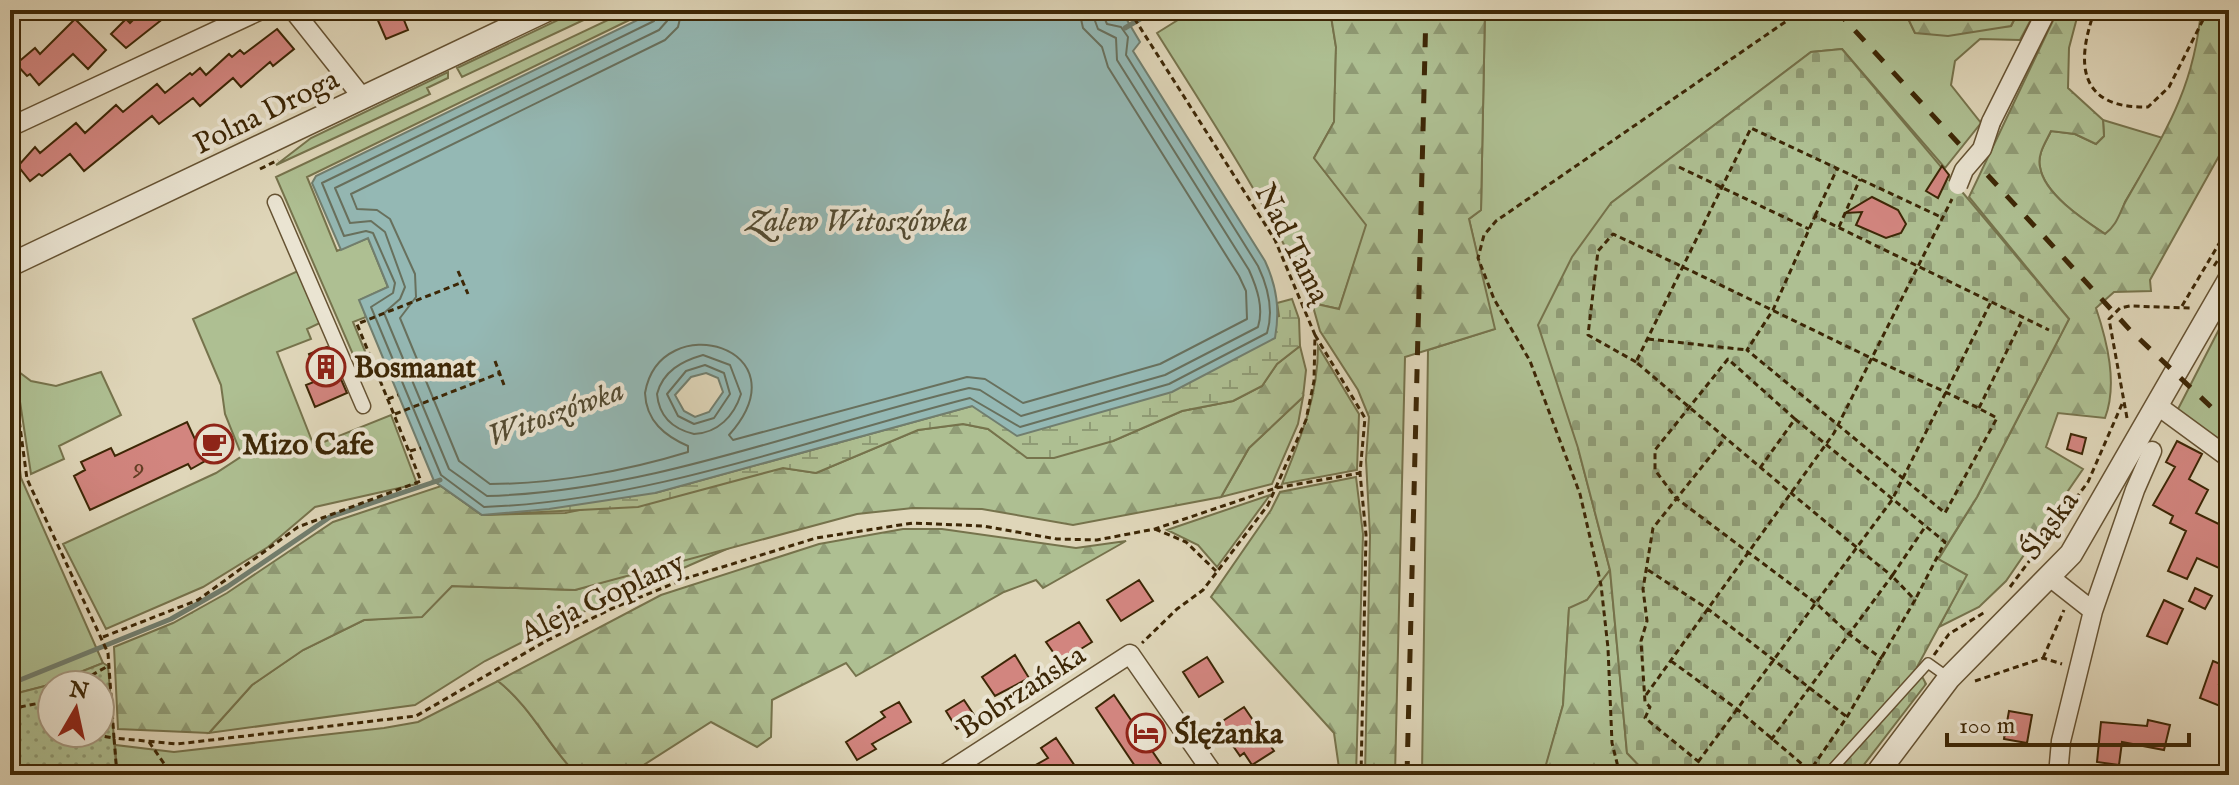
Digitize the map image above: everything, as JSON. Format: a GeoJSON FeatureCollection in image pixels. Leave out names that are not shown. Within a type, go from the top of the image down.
{"type":"FeatureCollection","features":[{"type":"Feature","properties":{"kind":"street"},"geometry":{"type":"LineString","coordinates":[[10,127],[261,10]]}},
{"type":"Feature","properties":{"kind":"street"},"geometry":{"type":"LineString","coordinates":[[293,10],[362,97]]}},
{"type":"Feature","properties":{"kind":"street","name":"Polna Droga"},"geometry":{"type":"LineString","coordinates":[[10,265],[254,152],[547,10]]}},
{"type":"Feature","properties":{"kind":"street"},"geometry":{"type":"LineString","coordinates":[[1958,185],[1964,170],[1982,149],[1991,122],[2047,10]]}},
{"type":"Feature","properties":{"kind":"street"},"geometry":{"type":"LineString","coordinates":[[275,202],[363,406]]}},
{"type":"Feature","properties":{"kind":"street","name":"Śląska"},"geometry":{"type":"LineString","coordinates":[[1876,775],[1955,682],[2051,578],[2090,525],[2227,290]]}},
{"type":"Feature","properties":{"kind":"street"},"geometry":{"type":"LineString","coordinates":[[2158,406],[2229,458]]}},
{"type":"Feature","properties":{"kind":"street"},"geometry":{"type":"LineString","coordinates":[[2058,775],[2061,741],[2093,611],[2135,490],[2152,451]]}},
{"type":"Feature","properties":{"kind":"street"},"geometry":{"type":"LineString","coordinates":[[2051,578],[2093,611]]}},
{"type":"Feature","properties":{"kind":"street"},"geometry":{"type":"LineString","coordinates":[[1130,654],[1214,775]]}},
{"type":"Feature","properties":{"kind":"street","name":"Bobrzańska"},"geometry":{"type":"LineString","coordinates":[[943,775],[1130,654]]}},
{"type":"Feature","properties":{"kind":"lane"},"geometry":{"type":"LineString","coordinates":[[1827,775],[1928,663],[1955,682]]}},
{"type":"Feature","properties":{"kind":"path","name":"Nad Tamą"},"geometry":{"type":"LineString","coordinates":[[1129,10],[1275,240],[1315,335],[1314,381],[1306,420],[1268,505],[1203,590],[1177,609],[1130,654]]}},
{"type":"Feature","properties":{"kind":"path"},"geometry":{"type":"LineString","coordinates":[[2095,10],[2086,33],[2082,70],[2098,94],[2123,108],[2148,107],[2169,87],[2208,10]]}},
{"type":"Feature","properties":{"kind":"path"},"geometry":{"type":"LineString","coordinates":[[1620,775],[1612,743],[1608,648],[1601,585],[1580,494],[1530,361],[1494,299],[1478,258],[1484,235],[1496,221],[1788,20]]}},
{"type":"Feature","properties":{"kind":"path"},"geometry":{"type":"LineString","coordinates":[[1636,362],[1751,128],[1943,218]]}},
{"type":"Feature","properties":{"kind":"path"},"geometry":{"type":"LineString","coordinates":[[1679,167],[1809,229]]}},
{"type":"Feature","properties":{"kind":"path"},"geometry":{"type":"LineString","coordinates":[[1747,350],[1773,310],[1837,168]]}},
{"type":"Feature","properties":{"kind":"path"},"geometry":{"type":"LineString","coordinates":[[1839,228],[1860,179]]}},
{"type":"Feature","properties":{"kind":"path"},"geometry":{"type":"LineString","coordinates":[[1646,695],[1838,425],[1958,185]]}},
{"type":"Feature","properties":{"kind":"path"},"geometry":{"type":"LineString","coordinates":[[1815,216],[2049,330]]}},
{"type":"Feature","properties":{"kind":"path"},"geometry":{"type":"LineString","coordinates":[[1648,339],[1747,350],[1945,513],[1997,418],[1613,234],[1598,251],[1588,335],[1636,362],[1790,494],[1892,576],[1915,600]]}},
{"type":"Feature","properties":{"kind":"path"},"geometry":{"type":"LineString","coordinates":[[2225,249],[2229,241]]}},
{"type":"Feature","properties":{"kind":"path"},"geometry":{"type":"LineString","coordinates":[[2182,306],[2220,242],[2229,241]]}},
{"type":"Feature","properties":{"kind":"path"},"geometry":{"type":"LineString","coordinates":[[458,271],[468,294]]}},
{"type":"Feature","properties":{"kind":"path"},"geometry":{"type":"LineString","coordinates":[[102,638],[198,600],[298,527],[421,481],[357,324],[463,282]]}},
{"type":"Feature","properties":{"kind":"path"},"geometry":{"type":"LineString","coordinates":[[1698,762],[1892,500],[1991,302]]}},
{"type":"Feature","properties":{"kind":"path"},"geometry":{"type":"LineString","coordinates":[[2129,428],[2122,404],[2109,319],[2120,308],[2130,306],[2195,308]]}},
{"type":"Feature","properties":{"kind":"path"},"geometry":{"type":"LineString","coordinates":[[1979,408],[2023,318]]}},
{"type":"Feature","properties":{"kind":"path"},"geometry":{"type":"LineString","coordinates":[[1315,335],[1365,418],[1360,473],[1366,535],[1361,775]]}},
{"type":"Feature","properties":{"kind":"path"},"geometry":{"type":"LineString","coordinates":[[10,352],[27,479],[99,630],[108,653],[108,669]]}},
{"type":"Feature","properties":{"kind":"path"},"geometry":{"type":"LineString","coordinates":[[1671,661],[1737,709],[1808,773],[1882,659],[1945,542],[1795,419],[1728,359],[1655,450],[1655,470],[1676,498],[1817,604],[1882,659]]}},
{"type":"Feature","properties":{"kind":"path"},"geometry":{"type":"LineString","coordinates":[[375,366],[389,361]]}},
{"type":"Feature","properties":{"kind":"path"},"geometry":{"type":"LineString","coordinates":[[495,361],[504,385]]}},
{"type":"Feature","properties":{"kind":"path"},"geometry":{"type":"LineString","coordinates":[[395,415],[500,373]]}},
{"type":"Feature","properties":{"kind":"path"},"geometry":{"type":"LineString","coordinates":[[388,399],[398,395]]}},
{"type":"Feature","properties":{"kind":"path"},"geometry":{"type":"LineString","coordinates":[[2018,575],[2088,482],[2122,404]]}},
{"type":"Feature","properties":{"kind":"path"},"geometry":{"type":"LineString","coordinates":[[1760,468],[1795,419]]}},
{"type":"Feature","properties":{"kind":"path"},"geometry":{"type":"LineString","coordinates":[[1715,775],[1645,718],[1650,707],[1645,702],[1641,641],[1647,621],[1643,589],[1653,528],[1725,438]]}},
{"type":"Feature","properties":{"kind":"path"},"geometry":{"type":"LineString","coordinates":[[410,451],[421,448]]}},
{"type":"Feature","properties":{"kind":"path","name":"Aleja Goplany"},"geometry":{"type":"LineString","coordinates":[[116,738],[177,744],[416,716],[546,641],[611,609],[687,578],[816,538],[913,523],[983,526],[1057,539],[1097,540],[1155,529],[1276,488],[1360,473]]}},
{"type":"Feature","properties":{"kind":"path"},"geometry":{"type":"LineString","coordinates":[[1771,740],[1925,527]]}},
{"type":"Feature","properties":{"kind":"path"},"geometry":{"type":"LineString","coordinates":[[1155,529],[1186,542],[1218,573]]}},
{"type":"Feature","properties":{"kind":"path"},"geometry":{"type":"LineString","coordinates":[[1647,569],[1708,609],[1847,717]]}},
{"type":"Feature","properties":{"kind":"path"},"geometry":{"type":"LineString","coordinates":[[1928,663],[1949,634],[1988,610]]}},
{"type":"Feature","properties":{"kind":"path"},"geometry":{"type":"LineString","coordinates":[[1955,682],[2043,658],[2077,670]]}},
{"type":"Feature","properties":{"kind":"path"},"geometry":{"type":"LineString","coordinates":[[103,669],[108,666]]}},
{"type":"Feature","properties":{"kind":"path"},"geometry":{"type":"LineString","coordinates":[[10,709],[36,704]]}},
{"type":"Feature","properties":{"kind":"path"},"geometry":{"type":"LineString","coordinates":[[149,740],[172,775]]}},
{"type":"Feature","properties":{"kind":"path"},"geometry":{"type":"LineString","coordinates":[[115,749],[117,775]]}},
{"type":"Feature","properties":{"kind":"path"},"geometry":{"type":"LineString","coordinates":[[1569,775],[1586,767],[1609,775]]}},
{"type":"Feature","properties":{"kind":"green space"},"geometry":{"type":"Polygon","coordinates":[[[579,10],[605,10],[462,77],[457,68],[579,10]]]}},
{"type":"Feature","properties":{"kind":"green space"},"geometry":{"type":"Polygon","coordinates":[[[629,10],[650,10],[307,177],[337,251],[368,238],[388,287],[360,300],[366,317],[353,322],[369,361],[358,366],[276,177],[629,10]]]}},
{"type":"Feature","properties":{"kind":"green space"},"geometry":{"type":"Polygon","coordinates":[[[1194,10],[1330,10],[1336,47],[1334,122],[1314,158],[1367,225],[1339,309],[1312,303],[1259,199],[1157,33],[1194,10]]]}},
{"type":"Feature","properties":{"kind":"green space"},"geometry":{"type":"Polygon","coordinates":[[[1330,10],[1485,10],[1481,210],[1469,219],[1495,329],[1405,357],[1395,775],[1365,775],[1370,536],[1366,460],[1369,417],[1358,390],[1320,331],[1312,303],[1339,309],[1366,225],[1314,158],[1334,122],[1336,47],[1330,10]]]}},
{"type":"Feature","properties":{"kind":"green space"},"geometry":{"type":"Polygon","coordinates":[[[1485,10],[1904,10],[1915,33],[2011,26],[2019,10],[2036,10],[2020,40],[1980,39],[1955,61],[1951,85],[1981,123],[1945,168],[1842,49],[1811,52],[1611,203],[1578,448],[1610,570],[1587,600],[1569,609],[1563,705],[1544,774],[1422,775],[1428,350],[1494,329],[1469,219],[1481,210],[1485,10]]]}},
{"type":"Feature","properties":{"kind":"green space"},"geometry":{"type":"Polygon","coordinates":[[[1904,10],[2019,10],[2011,26],[1948,36],[1915,33],[1904,10]]]}},
{"type":"Feature","properties":{"kind":"green space"},"geometry":{"type":"Polygon","coordinates":[[[2058,10],[2079,10],[2069,48],[2068,88],[2103,120],[2104,136],[2096,144],[2075,134],[2051,131],[2041,153],[2039,162],[2043,177],[2076,214],[2105,234],[2116,222],[2185,87],[2201,10],[2229,10],[2229,138],[2150,280],[2151,291],[2114,292],[2096,308],[2111,377],[2105,418],[2058,413],[2046,447],[2083,469],[2006,581],[1979,607],[1939,627],[1966,575],[1938,560],[1977,497],[2069,319],[1969,197],[2058,10]]]}},
{"type":"Feature","properties":{"kind":"green space"},"geometry":{"type":"Polygon","coordinates":[[[1842,49],[2069,319],[1977,497],[1938,559],[1967,575],[1917,667],[1926,684],[1856,775],[1648,775],[1627,753],[1610,570],[1578,448],[1538,325],[1572,257],[1611,203],[1811,52],[1842,49]]]}},
{"type":"Feature","properties":{"kind":"green space"},"geometry":{"type":"Polygon","coordinates":[[[448,72],[448,78],[427,88],[430,94],[276,165],[311,138],[448,72]]]}},
{"type":"Feature","properties":{"kind":"green space"},"geometry":{"type":"Polygon","coordinates":[[[2103,120],[2163,138],[2125,202],[2116,226],[2105,234],[2057,196],[2043,177],[2039,162],[2051,131],[2075,134],[2096,144],[2104,136],[2103,120]]]}},
{"type":"Feature","properties":{"kind":"green space"},"geometry":{"type":"Polygon","coordinates":[[[300,270],[322,322],[307,329],[311,339],[277,352],[314,446],[391,415],[417,484],[315,507],[268,547],[203,587],[106,629],[63,544],[216,473],[242,456],[225,414],[221,385],[193,319],[300,270]]]}},
{"type":"Feature","properties":{"kind":"green space"},"geometry":{"type":"Polygon","coordinates":[[[1292,299],[1299,319],[1300,346],[1277,364],[1262,386],[1233,401],[1182,411],[1113,441],[1054,458],[1027,458],[988,429],[963,424],[918,430],[816,473],[783,468],[638,507],[482,515],[434,481],[655,493],[972,406],[1279,316],[1277,303],[1292,299]]]}},
{"type":"Feature","properties":{"kind":"green space"},"geometry":{"type":"Polygon","coordinates":[[[2229,310],[2229,450],[2177,411],[2229,310]]]}},
{"type":"Feature","properties":{"kind":"green space"},"geometry":{"type":"Polygon","coordinates":[[[1300,346],[1306,370],[1303,397],[1249,448],[1221,497],[1073,525],[982,509],[913,508],[857,514],[575,590],[452,586],[422,617],[364,620],[303,650],[252,685],[209,733],[118,729],[114,647],[173,623],[227,593],[333,522],[441,486],[482,515],[565,513],[783,468],[816,473],[918,430],[963,424],[988,429],[1027,457],[1113,441],[1182,411],[1233,401],[1262,386],[1277,364],[1300,346]]]}},
{"type":"Feature","properties":{"kind":"green space"},"geometry":{"type":"Polygon","coordinates":[[[1318,346],[1359,414],[1357,470],[1282,484],[1312,400],[1318,346]]]}},
{"type":"Feature","properties":{"kind":"green space"},"geometry":{"type":"Polygon","coordinates":[[[15,369],[31,381],[56,386],[101,372],[121,415],[59,446],[64,459],[31,474],[15,369]]]}},
{"type":"Feature","properties":{"kind":"green space"},"geometry":{"type":"Polygon","coordinates":[[[10,392],[21,478],[103,663],[88,669],[36,669],[36,688],[10,695],[10,392]]]}},
{"type":"Feature","properties":{"kind":"green space"},"geometry":{"type":"Polygon","coordinates":[[[1303,397],[1298,424],[1272,484],[1221,497],[1249,448],[1303,397]]]}},
{"type":"Feature","properties":{"kind":"green space"},"geometry":{"type":"Polygon","coordinates":[[[1356,477],[1363,534],[1356,775],[1340,775],[1334,733],[1211,597],[1280,492],[1356,477]]]}},
{"type":"Feature","properties":{"kind":"green space"},"geometry":{"type":"Polygon","coordinates":[[[1270,495],[1217,567],[1198,545],[1167,530],[1270,495]]]}},
{"type":"Feature","properties":{"kind":"green space"},"geometry":{"type":"Polygon","coordinates":[[[903,529],[942,529],[1076,548],[1126,541],[1043,588],[1036,580],[1004,592],[856,676],[846,663],[772,700],[771,737],[757,747],[711,722],[628,775],[577,775],[520,702],[498,681],[661,595],[819,544],[903,529]]]}},
{"type":"Feature","properties":{"kind":"green space"},"geometry":{"type":"Polygon","coordinates":[[[745,541],[576,615],[485,661],[415,705],[209,733],[252,685],[303,650],[364,620],[422,616],[452,586],[575,590],[745,541]]]}},
{"type":"Feature","properties":{"kind":"green space"},"geometry":{"type":"Polygon","coordinates":[[[1610,570],[1627,753],[1648,775],[1543,775],[1563,705],[1569,608],[1587,600],[1610,570]]]}},
{"type":"Feature","properties":{"kind":"green space"},"geometry":{"type":"Polygon","coordinates":[[[103,663],[108,669],[88,669],[103,663]]]}},
{"type":"Feature","properties":{"kind":"green space"},"geometry":{"type":"Polygon","coordinates":[[[498,681],[520,702],[577,775],[117,775],[116,745],[174,752],[418,722],[498,681]]]}},
{"type":"Feature","properties":{"kind":"green space"},"geometry":{"type":"Polygon","coordinates":[[[36,688],[36,749],[115,749],[117,775],[10,775],[10,695],[36,688]]]}},
{"type":"Feature","properties":{"kind":"water","name":"Zalew Witoszówka"},"geometry":{"type":"Polygon","coordinates":[[[658,10],[1107,10],[1113,18],[1124,15],[1140,42],[1133,51],[1265,261],[1276,299],[1275,338],[1172,392],[1017,436],[972,406],[655,493],[549,509],[482,515],[434,481],[359,300],[388,287],[368,238],[341,250],[312,183],[316,176],[658,10]],[[706,373],[691,377],[675,395],[684,411],[695,417],[709,412],[723,392],[718,378],[706,373]]]}},
{"type":"Feature","properties":{"kind":"building"},"geometry":{"type":"Polygon","coordinates":[[[143,10],[174,10],[126,48],[111,34],[126,19],[130,23],[143,10]]]}},
{"type":"Feature","properties":{"kind":"building"},"geometry":{"type":"Polygon","coordinates":[[[391,10],[418,10],[404,20],[408,30],[386,39],[376,16],[391,10]]]}},
{"type":"Feature","properties":{"kind":"building"},"geometry":{"type":"Polygon","coordinates":[[[75,19],[106,50],[88,69],[73,54],[39,85],[16,64],[35,48],[40,54],[75,19]]]}},
{"type":"Feature","properties":{"kind":"building"},"geometry":{"type":"Polygon","coordinates":[[[277,29],[294,49],[273,66],[270,62],[241,87],[233,78],[200,106],[193,98],[159,124],[152,116],[84,171],[70,154],[42,176],[39,174],[30,181],[18,166],[35,147],[40,153],[76,123],[85,133],[116,105],[123,112],[157,84],[165,93],[200,68],[206,75],[229,54],[232,57],[240,50],[244,54],[277,29]]]}},
{"type":"Feature","properties":{"kind":"building"},"geometry":{"type":"Polygon","coordinates":[[[1942,166],[1949,175],[1938,198],[1926,191],[1942,166]]]}},
{"type":"Feature","properties":{"kind":"building"},"geometry":{"type":"Polygon","coordinates":[[[1872,197],[1898,210],[1906,224],[1901,233],[1886,238],[1856,225],[1862,212],[1845,213],[1872,197]]]}},
{"type":"Feature","properties":{"kind":"building","name":"Bosmanat"},"geometry":{"type":"Polygon","coordinates":[[[327,347],[347,393],[315,407],[306,385],[319,380],[309,354],[327,347]]]}},
{"type":"Feature","properties":{"kind":"building"},"geometry":{"type":"Polygon","coordinates":[[[187,422],[205,461],[191,469],[188,464],[90,510],[74,476],[85,470],[81,462],[111,448],[115,456],[187,422]]]}},
{"type":"Feature","properties":{"kind":"building"},"geometry":{"type":"Polygon","coordinates":[[[2071,434],[2086,438],[2082,454],[2067,449],[2071,434]]]}},
{"type":"Feature","properties":{"kind":"building"},"geometry":{"type":"Polygon","coordinates":[[[2177,441],[2202,454],[2189,479],[2208,490],[2196,513],[2229,529],[2229,550],[2219,568],[2197,558],[2187,579],[2168,571],[2186,531],[2170,523],[2173,516],[2153,505],[2175,467],[2166,462],[2177,441]]]}},
{"type":"Feature","properties":{"kind":"building"},"geometry":{"type":"Polygon","coordinates":[[[1139,580],[1153,601],[1121,621],[1107,600],[1139,580]]]}},
{"type":"Feature","properties":{"kind":"building"},"geometry":{"type":"Polygon","coordinates":[[[2195,588],[2212,596],[2205,609],[2189,601],[2195,588]]]}},
{"type":"Feature","properties":{"kind":"building"},"geometry":{"type":"Polygon","coordinates":[[[2164,600],[2183,609],[2167,644],[2147,636],[2164,600]]]}},
{"type":"Feature","properties":{"kind":"building"},"geometry":{"type":"Polygon","coordinates":[[[1079,622],[1092,642],[1060,662],[1046,642],[1079,622]]]}},
{"type":"Feature","properties":{"kind":"building"},"geometry":{"type":"Polygon","coordinates":[[[1015,655],[1029,678],[995,696],[982,677],[1015,655]]]}},
{"type":"Feature","properties":{"kind":"building"},"geometry":{"type":"Polygon","coordinates":[[[1207,657],[1223,682],[1199,697],[1183,672],[1207,657]]]}},
{"type":"Feature","properties":{"kind":"building"},"geometry":{"type":"Polygon","coordinates":[[[2213,661],[2225,666],[2219,684],[2227,687],[2220,706],[2200,698],[2213,661]]]}},
{"type":"Feature","properties":{"kind":"building"},"geometry":{"type":"Polygon","coordinates":[[[1114,695],[1161,764],[1145,775],[1141,775],[1096,708],[1114,695]]]}},
{"type":"Feature","properties":{"kind":"building"},"geometry":{"type":"Polygon","coordinates":[[[964,700],[976,718],[957,729],[946,711],[964,700]]]}},
{"type":"Feature","properties":{"kind":"building"},"geometry":{"type":"Polygon","coordinates":[[[899,702],[911,722],[872,744],[876,749],[857,760],[846,742],[885,717],[881,712],[899,702]]]}},
{"type":"Feature","properties":{"kind":"building"},"geometry":{"type":"Polygon","coordinates":[[[1244,707],[1274,751],[1252,765],[1244,753],[1240,756],[1218,724],[1244,707]]]}},
{"type":"Feature","properties":{"kind":"building"},"geometry":{"type":"Polygon","coordinates":[[[2009,711],[2032,715],[2027,743],[2004,739],[2009,711]]]}},
{"type":"Feature","properties":{"kind":"building"},"geometry":{"type":"Polygon","coordinates":[[[2148,720],[2170,725],[2164,750],[2122,742],[2119,765],[2097,762],[2101,722],[2147,726],[2148,720]]]}},
{"type":"Feature","properties":{"kind":"building"},"geometry":{"type":"Polygon","coordinates":[[[1056,738],[1077,769],[1069,775],[1060,770],[1052,775],[1018,775],[1048,758],[1041,748],[1056,738]]]}},
{"type":"Feature","properties":{"kind":"waterway","name":"Witoszówka"},"geometry":{"type":"LineString","coordinates":[[1125,28],[1155,10]]}},
{"type":"Feature","properties":{"kind":"waterway","name":"Witoszówka"},"geometry":{"type":"LineString","coordinates":[[10,684],[171,619],[227,587],[330,517],[440,480]]}},
{"type":"Feature","properties":{"kind":"railway"},"geometry":{"type":"LineString","coordinates":[[1407,775],[1426,10]]}},
{"type":"Feature","properties":{"kind":"railway"},"geometry":{"type":"LineString","coordinates":[[1836,10],[2130,330],[2229,424]]}},
{"type":"Feature","properties":{"kind":"place","name":"Bosmanat"},"geometry":{"type":"Point","coordinates":[326,367]}},
{"type":"Feature","properties":{"kind":"place","name":"Mizo Cafe"},"geometry":{"type":"Point","coordinates":[214,444]}},
{"type":"Feature","properties":{"kind":"place","name":"Ślężanka"},"geometry":{"type":"Point","coordinates":[1146,733]}}]}
